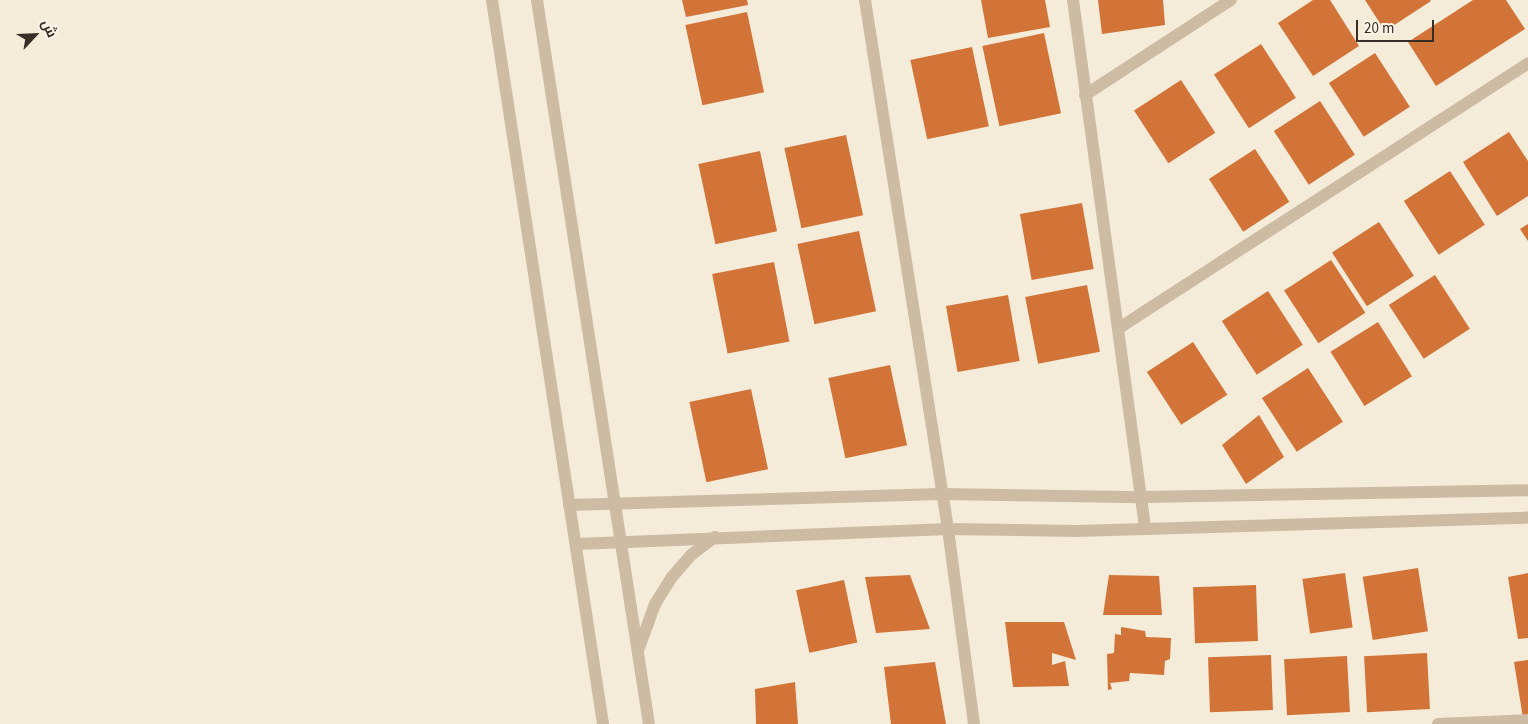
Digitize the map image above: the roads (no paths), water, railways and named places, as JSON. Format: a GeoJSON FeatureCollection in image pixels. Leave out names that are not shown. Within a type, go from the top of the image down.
{"type":"FeatureCollection","features":[{"type":"Feature","properties":{"kind":"street"},"geometry":{"type":"LineString","coordinates":[[492,0],[577,544],[603,724]]}},
{"type":"Feature","properties":{"kind":"street"},"geometry":{"type":"LineString","coordinates":[[537,0],[623,540],[649,724]]}},
{"type":"Feature","properties":{"kind":"street"},"geometry":{"type":"LineString","coordinates":[[865,0],[948,529],[974,724]]}},
{"type":"Feature","properties":{"kind":"street"},"geometry":{"type":"LineString","coordinates":[[1073,0],[1143,497],[1145,527]]}},
{"type":"Feature","properties":{"kind":"street"},"geometry":{"type":"LineString","coordinates":[[1086,95],[1231,0]]}},
{"type":"Feature","properties":{"kind":"street"},"geometry":{"type":"LineString","coordinates":[[1119,328],[1528,63]]}},
{"type":"Feature","properties":{"kind":"street"},"geometry":{"type":"LineString","coordinates":[[570,505],[941,494],[1143,497],[1528,490]]}},
{"type":"Feature","properties":{"kind":"street"},"geometry":{"type":"LineString","coordinates":[[577,544],[623,540],[948,529],[1077,531],[1145,527],[1528,518]]}},
{"type":"Feature","properties":{"kind":"street"},"geometry":{"type":"LineString","coordinates":[[639,650],[655,604],[672,578],[691,555],[716,537]]}},
{"type":"Feature","properties":{"kind":"street"},"geometry":{"type":"LineString","coordinates":[[1438,724],[1528,720]]}}]}
